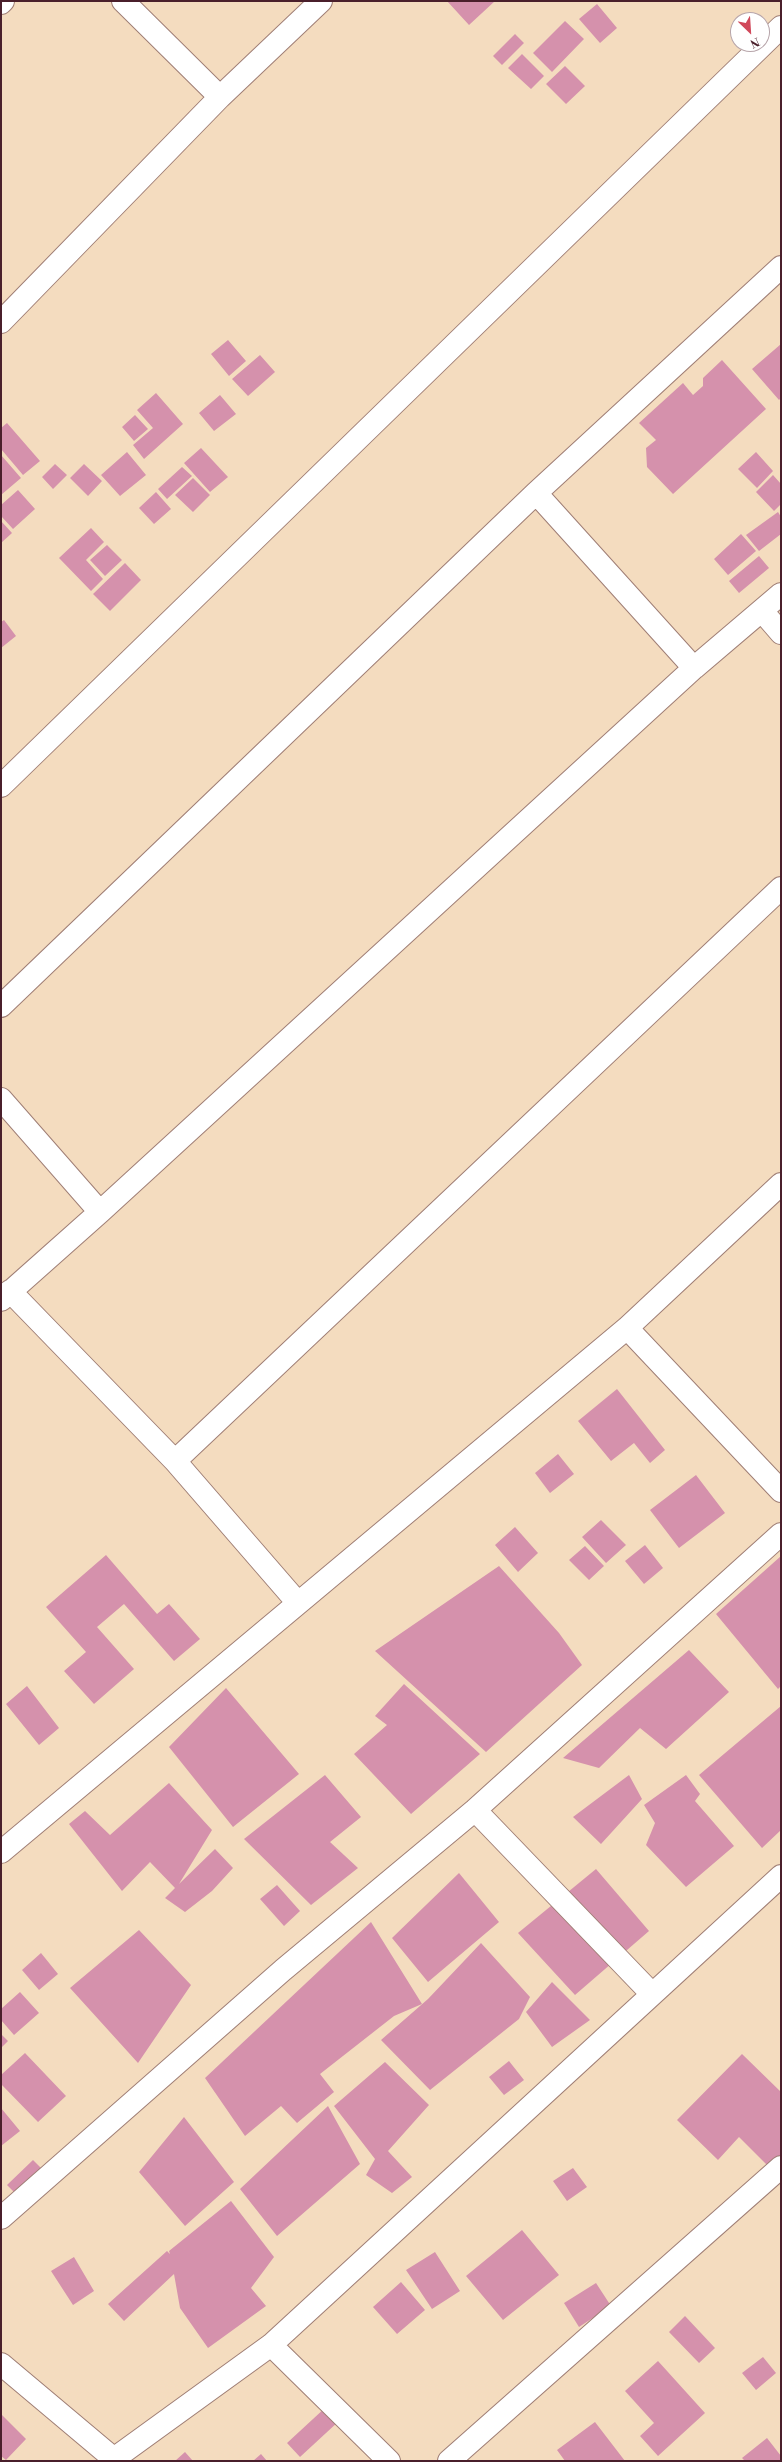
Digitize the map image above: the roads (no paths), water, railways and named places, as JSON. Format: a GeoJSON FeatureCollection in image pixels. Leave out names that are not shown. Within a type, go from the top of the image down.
{"type":"FeatureCollection","features":[{"type":"Feature","properties":{"kind":"street"},"geometry":{"type":"LineString","coordinates":[[122,1],[220,97]]}},
{"type":"Feature","properties":{"kind":"street"},"geometry":{"type":"LineString","coordinates":[[1,322],[220,97],[321,1]]}},
{"type":"Feature","properties":{"kind":"street"},"geometry":{"type":"LineString","coordinates":[[1,786],[781,27]]}},
{"type":"Feature","properties":{"kind":"street"},"geometry":{"type":"LineString","coordinates":[[1,1006],[536,494],[781,268]]}},
{"type":"Feature","properties":{"kind":"street"},"geometry":{"type":"LineString","coordinates":[[536,494],[694,668]]}},
{"type":"Feature","properties":{"kind":"street"},"geometry":{"type":"LineString","coordinates":[[298,1603],[175,1461],[6,1296],[100,1212],[694,668],[781,594]]}},
{"type":"Feature","properties":{"kind":"street"},"geometry":{"type":"LineString","coordinates":[[762,611],[781,633]]}},
{"type":"Feature","properties":{"kind":"street"},"geometry":{"type":"LineString","coordinates":[[175,1461],[781,888]]}},
{"type":"Feature","properties":{"kind":"street"},"geometry":{"type":"LineString","coordinates":[[1,1099],[100,1212]]}},
{"type":"Feature","properties":{"kind":"street"},"geometry":{"type":"LineString","coordinates":[[1,1852],[627,1328],[781,1184]]}},
{"type":"Feature","properties":{"kind":"street"},"geometry":{"type":"LineString","coordinates":[[627,1328],[781,1491]]}},
{"type":"Feature","properties":{"kind":"street"},"geometry":{"type":"LineString","coordinates":[[1,2218],[283,1970],[475,1810],[781,1534]]}},
{"type":"Feature","properties":{"kind":"street"},"geometry":{"type":"LineString","coordinates":[[475,1810],[652,1994]]}},
{"type":"Feature","properties":{"kind":"street"},"geometry":{"type":"LineString","coordinates":[[1,2364],[112,2460],[271,2345],[781,1876]]}},
{"type":"Feature","properties":{"kind":"street"},"geometry":{"type":"LineString","coordinates":[[449,2461],[781,2167]]}},
{"type":"Feature","properties":{"kind":"street"},"geometry":{"type":"LineString","coordinates":[[271,2345],[390,2461]]}}]}
